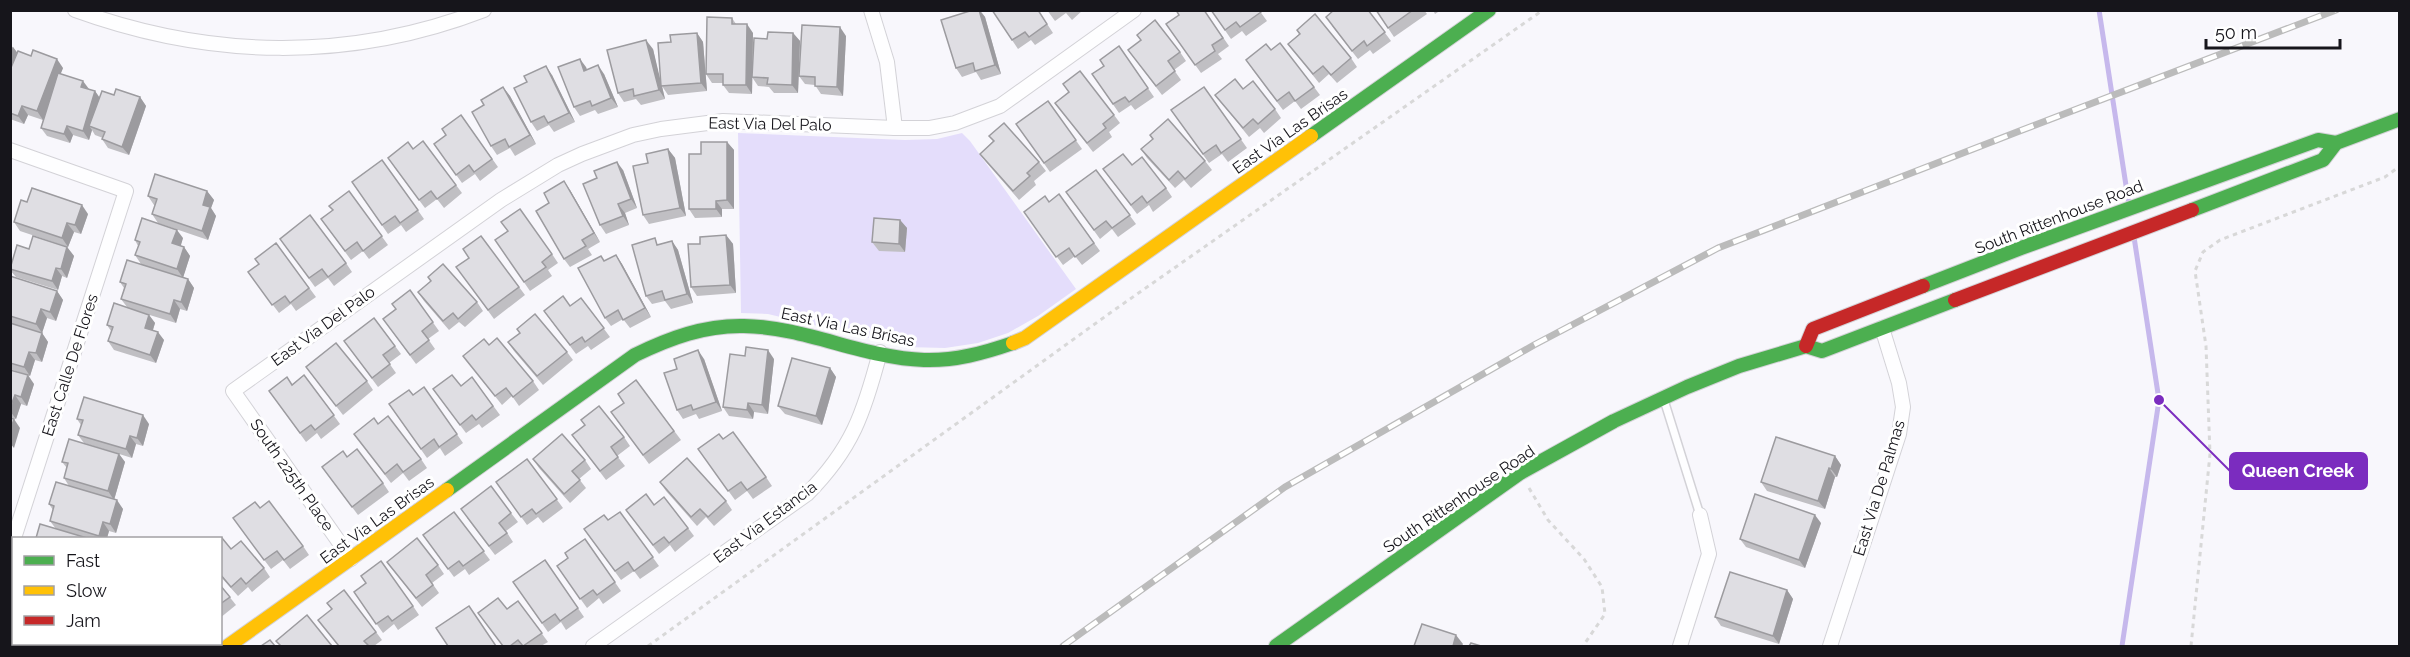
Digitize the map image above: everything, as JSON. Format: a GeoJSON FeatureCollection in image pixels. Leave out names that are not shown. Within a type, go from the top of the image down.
{"type":"FeatureCollection","features":[{"type":"Feature","properties":{"kind":"main road","name":"East Via Las Brisas"},"geometry":{"type":"LineString","coordinates":[[228,646],[635,355],[668,339],[721,326],[755,325],[788,330],[922,360],[949,359],[1002,348],[1024,338],[1489,10]]}},
{"type":"Feature","properties":{"kind":"main road","name":"South Rittenhouse Road"},"geometry":{"type":"LineString","coordinates":[[1806,346],[1813,329],[2021,248],[2175,190],[2318,140],[2336,143],[2400,119]]}},
{"type":"Feature","properties":{"kind":"main road","name":"South Rittenhouse Road"},"geometry":{"type":"LineString","coordinates":[[1276,646],[1520,473],[1614,421],[1739,366],[1806,346],[1822,351],[2323,160],[2336,143]]}},
{"type":"Feature","properties":{"kind":"street"},"geometry":{"type":"LineString","coordinates":[[75,10],[126,28],[192,42],[233,47],[303,48],[341,45],[415,32],[450,24],[484,10]]}},
{"type":"Feature","properties":{"kind":"street"},"geometry":{"type":"LineString","coordinates":[[871,10],[887,62],[895,128]]}},
{"type":"Feature","properties":{"kind":"street","name":"East Via Del Palo"},"geometry":{"type":"LineString","coordinates":[[233,391],[501,200],[558,165],[599,147],[633,135],[661,129],[723,121],[895,128],[929,128],[955,123],[1000,106],[1134,10]]}},
{"type":"Feature","properties":{"kind":"street","name":"East Calle De Flores"},"geometry":{"type":"LineString","coordinates":[[10,150],[126,190],[15,537]]}},
{"type":"Feature","properties":{"kind":"street","name":"East Via De Palmas"},"geometry":{"type":"LineString","coordinates":[[1830,646],[1899,434],[1903,407],[1899,383],[1882,328]]}},
{"type":"Feature","properties":{"kind":"street","name":"East Via Estancia"},"geometry":{"type":"LineString","coordinates":[[593,646],[807,494],[823,478],[841,456],[855,431],[867,403],[880,352]]}},
{"type":"Feature","properties":{"kind":"street","name":"South 225th Place"},"geometry":{"type":"LineString","coordinates":[[233,391],[351,559]]}},
{"type":"Feature","properties":{"kind":"street"},"geometry":{"type":"LineString","coordinates":[[1680,646],[1709,554],[1700,515]]}},
{"type":"Feature","properties":{"kind":"lane"},"geometry":{"type":"LineString","coordinates":[[1663,398],[1700,515]]}},
{"type":"Feature","properties":{"kind":"path"},"geometry":{"type":"LineString","coordinates":[[648,646],[1110,314],[1543,10]]}},
{"type":"Feature","properties":{"kind":"path"},"geometry":{"type":"LineString","coordinates":[[2191,646],[2210,454],[2206,346],[2195,271],[2203,252],[2220,240],[2385,177],[2400,166]]}},
{"type":"Feature","properties":{"kind":"path"},"geometry":{"type":"LineString","coordinates":[[1520,473],[1548,520],[1584,559],[1602,587],[1605,614],[1583,646]]}},
{"type":"Feature","properties":{"kind":"shaded area"},"geometry":{"type":"Polygon","coordinates":[[[738,133],[905,140],[937,139],[962,133],[1076,289],[1038,316],[1008,333],[978,343],[945,348],[906,347],[768,314],[741,313],[738,133]]]}},
{"type":"Feature","properties":{"kind":"building"},"geometry":{"type":"Polygon","coordinates":[[[979,10],[995,65],[975,71],[973,63],[956,68],[941,20],[979,10]]]}},
{"type":"Feature","properties":{"kind":"building"},"geometry":{"type":"Polygon","coordinates":[[[992,10],[1038,10],[1047,24],[1029,37],[1025,32],[1012,40],[992,10]]]}},
{"type":"Feature","properties":{"kind":"building"},"geometry":{"type":"Polygon","coordinates":[[[1176,10],[1204,10],[1223,38],[1212,45],[1215,51],[1195,65],[1166,24],[1179,15],[1176,10]]]}},
{"type":"Feature","properties":{"kind":"building"},"geometry":{"type":"Polygon","coordinates":[[[1211,10],[1259,10],[1261,12],[1240,27],[1236,22],[1225,30],[1211,10]]]}},
{"type":"Feature","properties":{"kind":"building"},"geometry":{"type":"Polygon","coordinates":[[[1334,10],[1368,10],[1385,32],[1367,46],[1364,41],[1352,51],[1326,17],[1334,10]]]}},
{"type":"Feature","properties":{"kind":"building"},"geometry":{"type":"Polygon","coordinates":[[[1376,10],[1413,10],[1388,28],[1376,10]]]}},
{"type":"Feature","properties":{"kind":"building"},"geometry":{"type":"Polygon","coordinates":[[[1315,14],[1351,58],[1331,75],[1323,66],[1313,74],[1288,44],[1300,34],[1297,30],[1315,14]]]}},
{"type":"Feature","properties":{"kind":"building"},"geometry":{"type":"Polygon","coordinates":[[[707,17],[732,18],[732,24],[747,24],[746,85],[723,85],[723,74],[706,74],[707,17]]]}},
{"type":"Feature","properties":{"kind":"building"},"geometry":{"type":"Polygon","coordinates":[[[1155,20],[1180,52],[1168,61],[1175,71],[1156,86],[1128,50],[1141,40],[1137,35],[1155,20]]]}},
{"type":"Feature","properties":{"kind":"building"},"geometry":{"type":"Polygon","coordinates":[[[802,25],[840,27],[837,87],[815,86],[815,77],[799,76],[802,25]]]}},
{"type":"Feature","properties":{"kind":"building"},"geometry":{"type":"Polygon","coordinates":[[[768,32],[793,33],[792,85],[767,84],[768,78],[752,77],[754,38],[767,39],[768,32]]]}},
{"type":"Feature","properties":{"kind":"building"},"geometry":{"type":"Polygon","coordinates":[[[697,33],[701,83],[661,86],[658,43],[671,42],[670,35],[697,33]]]}},
{"type":"Feature","properties":{"kind":"building"},"geometry":{"type":"Polygon","coordinates":[[[646,40],[659,90],[634,96],[633,89],[618,93],[607,50],[646,40]]]}},
{"type":"Feature","properties":{"kind":"building"},"geometry":{"type":"Polygon","coordinates":[[[1280,43],[1314,87],[1295,101],[1289,92],[1277,101],[1246,60],[1266,44],[1271,50],[1280,43]]]}},
{"type":"Feature","properties":{"kind":"building"},"geometry":{"type":"Polygon","coordinates":[[[1119,46],[1148,88],[1129,102],[1125,97],[1113,104],[1092,74],[1104,66],[1100,60],[1119,46]]]}},
{"type":"Feature","properties":{"kind":"building"},"geometry":{"type":"Polygon","coordinates":[[[33,50],[57,59],[37,111],[22,106],[18,116],[10,113],[10,70],[18,51],[31,56],[33,50]]]}},
{"type":"Feature","properties":{"kind":"building"},"geometry":{"type":"Polygon","coordinates":[[[580,59],[584,71],[598,65],[611,98],[592,106],[590,101],[574,107],[558,67],[580,59]]]}},
{"type":"Feature","properties":{"kind":"building"},"geometry":{"type":"Polygon","coordinates":[[[546,66],[569,113],[548,123],[544,116],[531,122],[514,88],[527,82],[524,76],[546,66]]]}},
{"type":"Feature","properties":{"kind":"building"},"geometry":{"type":"Polygon","coordinates":[[[1080,71],[1114,115],[1103,124],[1106,128],[1087,143],[1055,103],[1069,92],[1063,84],[1080,71]]]}},
{"type":"Feature","properties":{"kind":"building"},"geometry":{"type":"Polygon","coordinates":[[[58,73],[83,81],[81,87],[95,91],[83,131],[67,126],[64,134],[41,128],[58,73]]]}},
{"type":"Feature","properties":{"kind":"building"},"geometry":{"type":"Polygon","coordinates":[[[1235,79],[1243,89],[1253,81],[1275,109],[1258,124],[1253,119],[1243,128],[1215,95],[1235,79]]]}},
{"type":"Feature","properties":{"kind":"building"},"geometry":{"type":"Polygon","coordinates":[[[503,87],[530,135],[509,147],[505,139],[491,146],[472,112],[484,105],[481,100],[503,87]]]}},
{"type":"Feature","properties":{"kind":"building"},"geometry":{"type":"Polygon","coordinates":[[[1204,87],[1241,139],[1221,153],[1216,145],[1203,154],[1171,110],[1204,87]]]}},
{"type":"Feature","properties":{"kind":"building"},"geometry":{"type":"Polygon","coordinates":[[[116,89],[140,97],[122,147],[102,139],[105,132],[89,126],[102,91],[114,95],[116,89]]]}},
{"type":"Feature","properties":{"kind":"building"},"geometry":{"type":"Polygon","coordinates":[[[1048,101],[1076,140],[1044,163],[1016,124],[1048,101]]]}},
{"type":"Feature","properties":{"kind":"building"},"geometry":{"type":"Polygon","coordinates":[[[461,115],[492,159],[474,172],[469,165],[456,175],[434,144],[446,135],[442,129],[461,115]]]}},
{"type":"Feature","properties":{"kind":"building"},"geometry":{"type":"Polygon","coordinates":[[[1168,119],[1205,161],[1185,179],[1178,171],[1169,180],[1141,149],[1153,139],[1150,135],[1168,119]]]}},
{"type":"Feature","properties":{"kind":"building"},"geometry":{"type":"Polygon","coordinates":[[[1004,123],[1039,162],[1027,173],[1030,176],[1013,191],[980,154],[994,141],[989,136],[1004,123]]]}},
{"type":"Feature","properties":{"kind":"building"},"geometry":{"type":"Polygon","coordinates":[[[423,141],[456,185],[437,199],[431,191],[419,200],[388,158],[408,142],[413,149],[423,141]]]}},
{"type":"Feature","properties":{"kind":"building"},"geometry":{"type":"Polygon","coordinates":[[[701,142],[727,142],[727,200],[716,201],[716,209],[689,209],[689,154],[701,154],[701,142]]]}},
{"type":"Feature","properties":{"kind":"building"},"geometry":{"type":"Polygon","coordinates":[[[668,149],[680,208],[643,215],[633,166],[648,163],[646,154],[668,149]]]}},
{"type":"Feature","properties":{"kind":"building"},"geometry":{"type":"Polygon","coordinates":[[[1123,154],[1132,165],[1142,157],[1166,188],[1147,203],[1142,196],[1131,205],[1103,169],[1123,154]]]}},
{"type":"Feature","properties":{"kind":"building"},"geometry":{"type":"Polygon","coordinates":[[[382,160],[418,210],[400,223],[395,216],[382,225],[352,182],[382,160]]]}},
{"type":"Feature","properties":{"kind":"building"},"geometry":{"type":"Polygon","coordinates":[[[617,162],[631,199],[618,204],[623,216],[600,225],[583,184],[597,178],[594,171],[617,162]]]}},
{"type":"Feature","properties":{"kind":"building"},"geometry":{"type":"Polygon","coordinates":[[[1096,170],[1130,215],[1112,228],[1106,221],[1094,230],[1066,192],[1096,170]]]}},
{"type":"Feature","properties":{"kind":"building"},"geometry":{"type":"Polygon","coordinates":[[[155,174],[207,191],[203,205],[210,207],[202,231],[152,214],[157,199],[148,196],[155,174]]]}},
{"type":"Feature","properties":{"kind":"building"},"geometry":{"type":"Polygon","coordinates":[[[564,181],[594,233],[582,240],[586,246],[564,259],[536,211],[549,203],[544,193],[564,181]]]}},
{"type":"Feature","properties":{"kind":"building"},"geometry":{"type":"Polygon","coordinates":[[[32,188],[82,205],[75,225],[67,223],[62,238],[14,222],[21,200],[27,202],[32,188]]]}},
{"type":"Feature","properties":{"kind":"building"},"geometry":{"type":"Polygon","coordinates":[[[349,191],[382,236],[363,251],[357,242],[345,251],[321,219],[333,210],[329,206],[349,191]]]}},
{"type":"Feature","properties":{"kind":"building"},"geometry":{"type":"Polygon","coordinates":[[[1059,194],[1094,243],[1075,257],[1069,248],[1056,257],[1024,212],[1045,196],[1049,202],[1059,194]]]}},
{"type":"Feature","properties":{"kind":"building"},"geometry":{"type":"Polygon","coordinates":[[[520,209],[552,254],[542,262],[546,267],[524,282],[495,240],[508,231],[501,222],[520,209]]]}},
{"type":"Feature","properties":{"kind":"building"},"geometry":{"type":"Polygon","coordinates":[[[310,215],[346,263],[328,277],[322,269],[309,278],[280,239],[310,215]]]}},
{"type":"Feature","properties":{"kind":"building"},"geometry":{"type":"Polygon","coordinates":[[[142,218],[177,230],[172,243],[184,247],[177,269],[135,255],[140,242],[135,240],[142,218]]]}},
{"type":"Feature","properties":{"kind":"building"},"geometry":{"type":"Polygon","coordinates":[[[874,218],[900,220],[899,244],[872,242],[874,218]]]}},
{"type":"Feature","properties":{"kind":"building"},"geometry":{"type":"Polygon","coordinates":[[[726,235],[730,285],[691,287],[688,244],[700,244],[700,237],[726,235]]]}},
{"type":"Feature","properties":{"kind":"building"},"geometry":{"type":"Polygon","coordinates":[[[33,236],[67,247],[61,269],[56,268],[52,281],[10,269],[17,245],[29,249],[33,236]]]}},
{"type":"Feature","properties":{"kind":"building"},"geometry":{"type":"Polygon","coordinates":[[[481,236],[519,287],[488,310],[456,267],[469,258],[463,249],[481,236]]]}},
{"type":"Feature","properties":{"kind":"building"},"geometry":{"type":"Polygon","coordinates":[[[655,238],[657,245],[672,241],[687,294],[665,300],[662,291],[646,296],[632,245],[655,238]]]}},
{"type":"Feature","properties":{"kind":"building"},"geometry":{"type":"Polygon","coordinates":[[[276,243],[309,288],[290,303],[285,296],[272,305],[248,272],[259,264],[255,259],[276,243]]]}},
{"type":"Feature","properties":{"kind":"building"},"geometry":{"type":"Polygon","coordinates":[[[616,255],[645,308],[623,320],[618,310],[605,318],[578,268],[601,256],[604,261],[616,255]]]}},
{"type":"Feature","properties":{"kind":"building"},"geometry":{"type":"Polygon","coordinates":[[[127,260],[188,279],[181,302],[174,300],[170,314],[121,299],[126,284],[120,282],[127,260]]]}},
{"type":"Feature","properties":{"kind":"building"},"geometry":{"type":"Polygon","coordinates":[[[443,264],[477,302],[458,319],[453,313],[443,321],[418,292],[431,281],[428,277],[443,264]]]}},
{"type":"Feature","properties":{"kind":"building"},"geometry":{"type":"Polygon","coordinates":[[[10,276],[57,291],[50,312],[41,309],[36,324],[10,316],[10,276]]]}},
{"type":"Feature","properties":{"kind":"building"},"geometry":{"type":"Polygon","coordinates":[[[410,290],[433,322],[422,331],[429,340],[410,355],[383,319],[396,309],[392,304],[410,290]]]}},
{"type":"Feature","properties":{"kind":"building"},"geometry":{"type":"Polygon","coordinates":[[[563,296],[570,306],[581,298],[604,328],[585,342],[582,337],[570,345],[544,311],[563,296]]]}},
{"type":"Feature","properties":{"kind":"building"},"geometry":{"type":"Polygon","coordinates":[[[114,303],[149,315],[145,328],[158,332],[150,355],[108,341],[113,327],[107,325],[114,303]]]}},
{"type":"Feature","properties":{"kind":"building"},"geometry":{"type":"Polygon","coordinates":[[[535,314],[567,352],[537,376],[508,342],[520,333],[517,329],[535,314]]]}},
{"type":"Feature","properties":{"kind":"building"},"geometry":{"type":"Polygon","coordinates":[[[374,318],[395,346],[383,355],[390,364],[372,378],[344,341],[374,318]]]}},
{"type":"Feature","properties":{"kind":"building"},"geometry":{"type":"Polygon","coordinates":[[[10,323],[42,333],[36,353],[29,352],[24,367],[10,363],[10,323]]]}},
{"type":"Feature","properties":{"kind":"building"},"geometry":{"type":"Polygon","coordinates":[[[497,338],[533,381],[513,397],[506,388],[495,396],[463,356],[484,339],[489,345],[497,338]]]}},
{"type":"Feature","properties":{"kind":"building"},"geometry":{"type":"Polygon","coordinates":[[[336,343],[367,381],[336,406],[306,367],[336,343]]]}},
{"type":"Feature","properties":{"kind":"building"},"geometry":{"type":"Polygon","coordinates":[[[746,347],[768,350],[762,405],[748,403],[747,410],[723,407],[730,354],[745,356],[746,347]]]}},
{"type":"Feature","properties":{"kind":"building"},"geometry":{"type":"Polygon","coordinates":[[[698,350],[716,402],[693,410],[691,405],[677,410],[664,373],[677,369],[674,359],[698,350]]]}},
{"type":"Feature","properties":{"kind":"building"},"geometry":{"type":"Polygon","coordinates":[[[792,358],[830,368],[816,416],[778,406],[792,358]]]}},
{"type":"Feature","properties":{"kind":"building"},"geometry":{"type":"Polygon","coordinates":[[[10,370],[28,375],[21,397],[15,395],[10,408],[10,370]]]}},
{"type":"Feature","properties":{"kind":"building"},"geometry":{"type":"Polygon","coordinates":[[[304,375],[334,415],[315,430],[311,425],[300,433],[269,391],[287,377],[292,385],[304,375]]]}},
{"type":"Feature","properties":{"kind":"building"},"geometry":{"type":"Polygon","coordinates":[[[452,375],[461,386],[472,377],[493,406],[476,420],[472,415],[460,425],[433,389],[452,375]]]}},
{"type":"Feature","properties":{"kind":"building"},"geometry":{"type":"Polygon","coordinates":[[[636,380],[674,431],[643,455],[611,412],[624,403],[618,394],[636,380]]]}},
{"type":"Feature","properties":{"kind":"building"},"geometry":{"type":"Polygon","coordinates":[[[424,387],[457,434],[439,447],[434,439],[421,449],[389,404],[409,390],[413,395],[424,387]]]}},
{"type":"Feature","properties":{"kind":"building"},"geometry":{"type":"Polygon","coordinates":[[[84,397],[143,415],[137,438],[130,436],[126,449],[78,435],[83,420],[77,419],[84,397]]]}},
{"type":"Feature","properties":{"kind":"building"},"geometry":{"type":"Polygon","coordinates":[[[599,406],[624,437],[611,447],[618,457],[600,471],[572,435],[585,425],[581,420],[599,406]]]}},
{"type":"Feature","properties":{"kind":"building"},"geometry":{"type":"Polygon","coordinates":[[[388,416],[421,459],[403,472],[397,464],[385,474],[354,434],[374,418],[378,424],[388,416]]]}},
{"type":"Feature","properties":{"kind":"building"},"geometry":{"type":"Polygon","coordinates":[[[10,418],[14,419],[10,431],[10,418]]]}},
{"type":"Feature","properties":{"kind":"building"},"geometry":{"type":"Polygon","coordinates":[[[733,432],[766,477],[747,490],[741,482],[728,491],[698,449],[719,434],[723,439],[733,432]]]}},
{"type":"Feature","properties":{"kind":"building"},"geometry":{"type":"Polygon","coordinates":[[[562,434],[585,460],[572,471],[580,480],[564,494],[533,459],[562,434]]]}},
{"type":"Feature","properties":{"kind":"building"},"geometry":{"type":"Polygon","coordinates":[[[1776,437],[1835,456],[1818,501],[1761,482],[1776,437]]]}},
{"type":"Feature","properties":{"kind":"building"},"geometry":{"type":"Polygon","coordinates":[[[69,439],[119,454],[108,491],[64,478],[68,463],[62,462],[69,439]]]}},
{"type":"Feature","properties":{"kind":"building"},"geometry":{"type":"Polygon","coordinates":[[[357,449],[383,483],[352,507],[322,467],[343,451],[347,457],[357,449]]]}},
{"type":"Feature","properties":{"kind":"building"},"geometry":{"type":"Polygon","coordinates":[[[687,458],[726,501],[708,517],[700,509],[691,517],[660,482],[687,458]]]}},
{"type":"Feature","properties":{"kind":"building"},"geometry":{"type":"Polygon","coordinates":[[[527,459],[557,499],[536,514],[532,509],[521,517],[496,482],[527,459]]]}},
{"type":"Feature","properties":{"kind":"building"},"geometry":{"type":"Polygon","coordinates":[[[56,482],[117,500],[110,524],[103,522],[99,536],[50,521],[54,506],[49,504],[56,482]]]}},
{"type":"Feature","properties":{"kind":"building"},"geometry":{"type":"Polygon","coordinates":[[[491,486],[511,513],[499,523],[507,533],[489,546],[461,509],[491,486]]]}},
{"type":"Feature","properties":{"kind":"building"},"geometry":{"type":"Polygon","coordinates":[[[646,494],[654,505],[664,497],[688,528],[669,543],[664,537],[653,545],[626,510],[646,494]]]}},
{"type":"Feature","properties":{"kind":"building"},"geometry":{"type":"Polygon","coordinates":[[[1755,494],[1815,515],[1799,560],[1740,539],[1755,494]]]}},
{"type":"Feature","properties":{"kind":"building"},"geometry":{"type":"Polygon","coordinates":[[[269,501],[303,546],[284,560],[277,551],[264,560],[233,518],[255,502],[260,508],[269,501]]]}},
{"type":"Feature","properties":{"kind":"building"},"geometry":{"type":"Polygon","coordinates":[[[454,512],[484,551],[463,566],[459,561],[448,569],[423,535],[454,512]]]}},
{"type":"Feature","properties":{"kind":"building"},"geometry":{"type":"Polygon","coordinates":[[[620,512],[653,557],[634,571],[628,562],[615,571],[584,529],[604,515],[608,520],[620,512]]]}},
{"type":"Feature","properties":{"kind":"building"},"geometry":{"type":"Polygon","coordinates":[[[40,524],[84,537],[36,537],[40,524]]]}},
{"type":"Feature","properties":{"kind":"building"},"geometry":{"type":"Polygon","coordinates":[[[222,538],[231,549],[241,541],[264,568],[246,584],[241,578],[231,587],[222,576],[222,538]]]}},
{"type":"Feature","properties":{"kind":"building"},"geometry":{"type":"Polygon","coordinates":[[[417,538],[438,565],[426,575],[433,585],[416,598],[387,562],[417,538]]]}},
{"type":"Feature","properties":{"kind":"building"},"geometry":{"type":"Polygon","coordinates":[[[585,539],[615,582],[597,595],[593,590],[580,599],[557,566],[568,558],[565,553],[585,539]]]}},
{"type":"Feature","properties":{"kind":"building"},"geometry":{"type":"Polygon","coordinates":[[[545,560],[578,608],[560,621],[555,614],[542,623],[513,582],[545,560]]]}},
{"type":"Feature","properties":{"kind":"building"},"geometry":{"type":"Polygon","coordinates":[[[381,561],[413,606],[392,621],[388,616],[376,624],[354,592],[366,583],[361,576],[381,561]]]}},
{"type":"Feature","properties":{"kind":"building"},"geometry":{"type":"Polygon","coordinates":[[[1730,572],[1787,590],[1773,636],[1715,617],[1730,572]]]}},
{"type":"Feature","properties":{"kind":"building"},"geometry":{"type":"Polygon","coordinates":[[[222,587],[230,597],[222,603],[222,587]]]}},
{"type":"Feature","properties":{"kind":"building"},"geometry":{"type":"Polygon","coordinates":[[[344,590],[376,632],[364,641],[368,645],[366,646],[339,646],[318,620],[332,609],[327,603],[344,590]]]}},
{"type":"Feature","properties":{"kind":"building"},"geometry":{"type":"Polygon","coordinates":[[[498,598],[507,609],[518,601],[542,633],[523,646],[518,640],[510,646],[503,646],[478,613],[498,598]]]}},
{"type":"Feature","properties":{"kind":"building"},"geometry":{"type":"Polygon","coordinates":[[[469,606],[496,646],[448,646],[436,628],[469,606]]]}},
{"type":"Feature","properties":{"kind":"building"},"geometry":{"type":"Polygon","coordinates":[[[307,615],[332,646],[281,646],[276,641],[307,615]]]}},
{"type":"Feature","properties":{"kind":"building"},"geometry":{"type":"Polygon","coordinates":[[[12,618],[12,634],[10,633],[12,618]]]}},
{"type":"Feature","properties":{"kind":"building"},"geometry":{"type":"Polygon","coordinates":[[[1422,624],[1456,635],[1453,646],[1414,646],[1422,624]]]}},
{"type":"Feature","properties":{"kind":"building"},"geometry":{"type":"Polygon","coordinates":[[[12,638],[12,645],[70,645],[70,646],[10,646],[12,638]]]}},
{"type":"Feature","properties":{"kind":"building"},"geometry":{"type":"Polygon","coordinates":[[[270,640],[275,646],[261,646],[270,640]]]}},
{"type":"Feature","properties":{"kind":"waterway"},"geometry":{"type":"LineString","coordinates":[[2099,10],[2129,205]]}},
{"type":"Feature","properties":{"kind":"waterway"},"geometry":{"type":"LineString","coordinates":[[2122,646],[2159,400],[2134,237]]}},
{"type":"Feature","properties":{"kind":"railway"},"geometry":{"type":"LineString","coordinates":[[1063,646],[1285,487],[1534,345],[1718,248],[2336,10]]}},
{"type":"Feature","properties":{"kind":"traffic: fast"},"geometry":{"type":"LineString","coordinates":[[1311,136],[1489,10]]}},
{"type":"Feature","properties":{"kind":"traffic: fast"},"geometry":{"type":"LineString","coordinates":[[2192,210],[2323,160],[2336,143],[2400,119]]}},
{"type":"Feature","properties":{"kind":"traffic: fast"},"geometry":{"type":"LineString","coordinates":[[1923,286],[2318,140],[2336,143]]}},
{"type":"Feature","properties":{"kind":"traffic: fast"},"geometry":{"type":"LineString","coordinates":[[1276,646],[1520,473],[1614,421],[1739,366],[1806,346],[1822,351],[1955,300]]}},
{"type":"Feature","properties":{"kind":"traffic: fast"},"geometry":{"type":"LineString","coordinates":[[447,490],[635,355],[661,343],[702,330],[744,326],[790,331],[879,354],[924,360],[969,356],[1013,343]]}},
{"type":"Feature","properties":{"kind":"traffic: slow"},"geometry":{"type":"LineString","coordinates":[[1013,343],[1025,338],[1311,136]]}},
{"type":"Feature","properties":{"kind":"traffic: slow"},"geometry":{"type":"LineString","coordinates":[[228,646],[447,490]]}},
{"type":"Feature","properties":{"kind":"traffic: jam"},"geometry":{"type":"LineString","coordinates":[[1955,300],[2192,210]]}},
{"type":"Feature","properties":{"kind":"traffic: jam"},"geometry":{"type":"LineString","coordinates":[[1806,346],[1813,329],[1923,286]]}},
{"type":"Feature","properties":{"kind":"place","name":"Queen Creek"},"geometry":{"type":"Point","coordinates":[2159,400]}}]}
